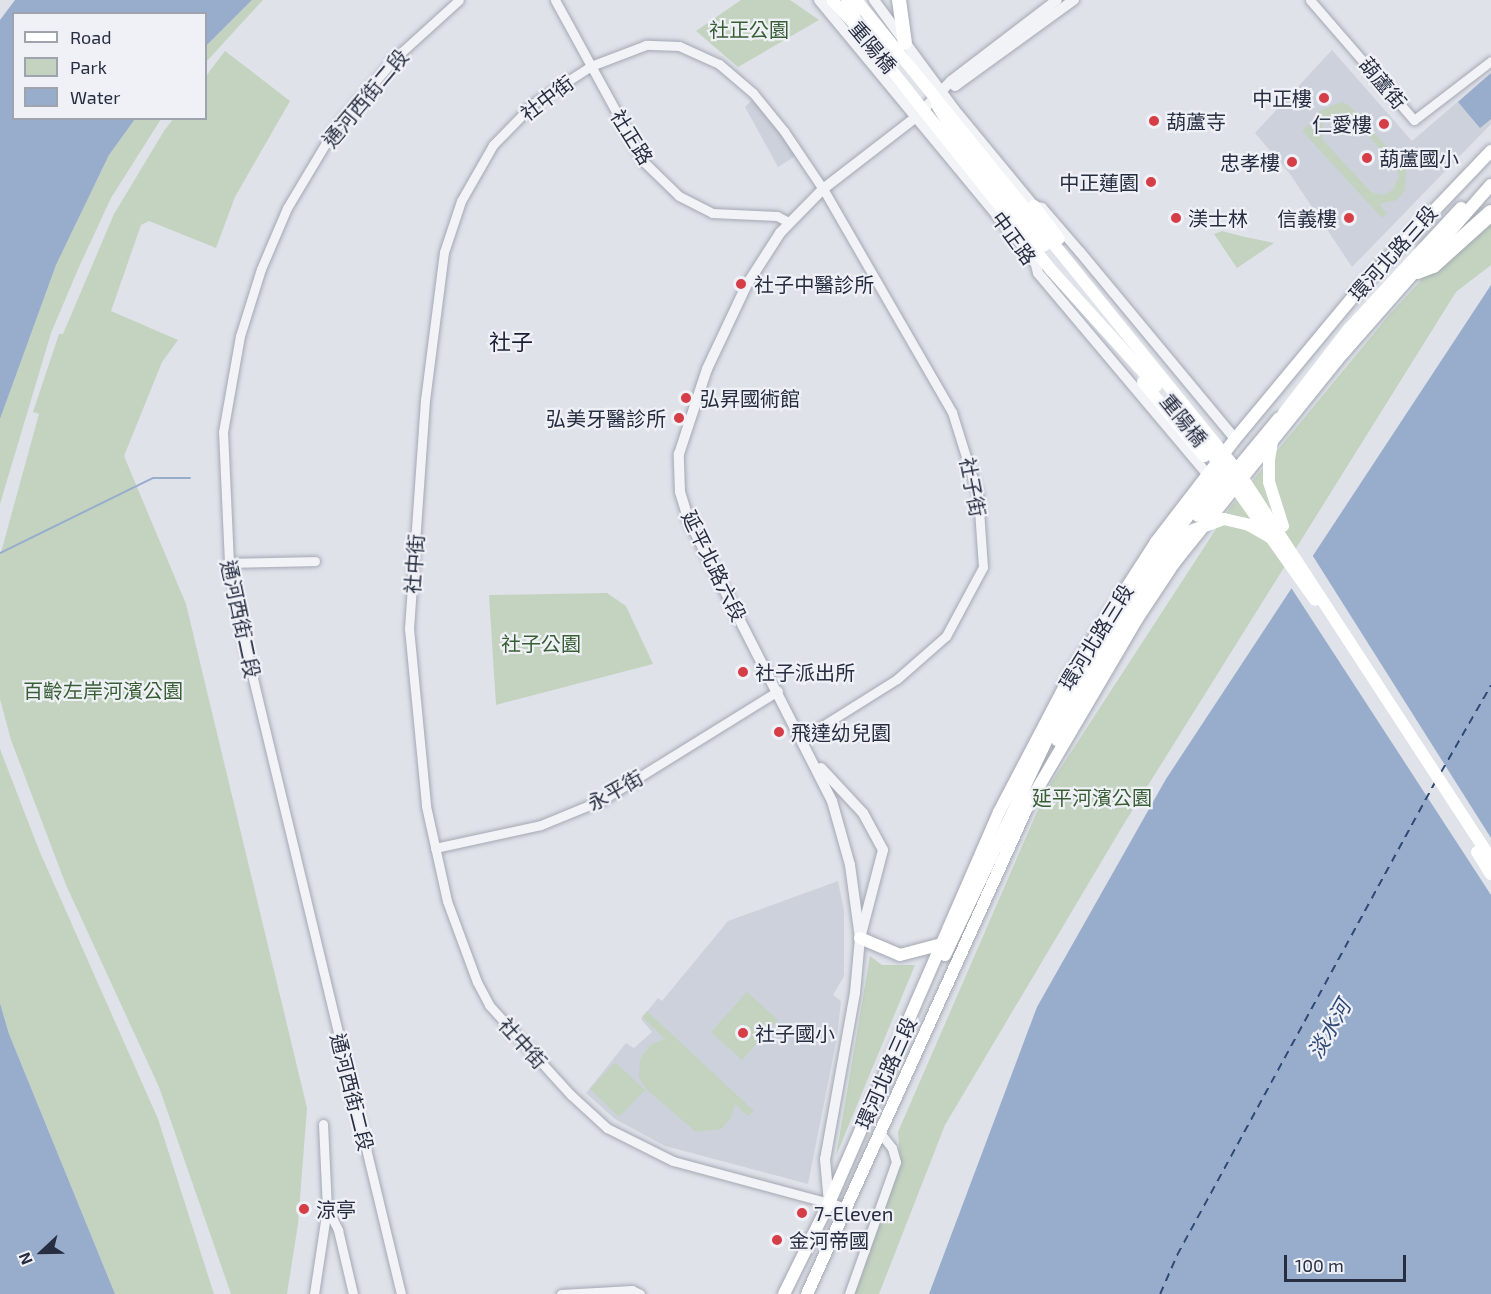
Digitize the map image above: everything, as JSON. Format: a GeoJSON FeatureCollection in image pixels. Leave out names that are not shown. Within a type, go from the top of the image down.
{"type":"FeatureCollection","features":[{"type":"Feature","properties":{"kind":"highway"},"geometry":{"type":"LineString","coordinates":[[1417,271],[1433,265],[1491,213]]}},
{"type":"Feature","properties":{"kind":"main road","name":"重陽橋"},"geometry":{"type":"LineString","coordinates":[[832,0],[857,27],[1052,271],[1236,477],[1491,874]]}},
{"type":"Feature","properties":{"kind":"main road"},"geometry":{"type":"LineString","coordinates":[[848,0],[857,27]]}},
{"type":"Feature","properties":{"kind":"main road","name":"重陽橋"},"geometry":{"type":"LineString","coordinates":[[856,0],[937,105],[1236,477],[1318,590],[1491,859]]}},
{"type":"Feature","properties":{"kind":"main road"},"geometry":{"type":"LineString","coordinates":[[899,0],[905,43]]}},
{"type":"Feature","properties":{"kind":"main road"},"geometry":{"type":"LineString","coordinates":[[937,105],[963,146],[1225,460]]}},
{"type":"Feature","properties":{"kind":"main road"},"geometry":{"type":"LineString","coordinates":[[941,131],[963,146]]}},
{"type":"Feature","properties":{"kind":"main road","name":"環河北路三段"},"geometry":{"type":"LineString","coordinates":[[829,1203],[999,812],[1066,683],[1156,542],[1208,475],[1225,460],[1235,439],[1362,286],[1491,151]]}},
{"type":"Feature","properties":{"kind":"main road"},"geometry":{"type":"LineString","coordinates":[[1318,590],[1282,523],[1274,500],[1269,460],[1273,436],[1294,397],[1348,330],[1491,178]]}},
{"type":"Feature","properties":{"kind":"main road","name":"環河北路三段"},"geometry":{"type":"LineString","coordinates":[[848,1210],[1013,836],[1052,761],[1137,619],[1174,563],[1337,360],[1491,185]]}},
{"type":"Feature","properties":{"kind":"main road"},"geometry":{"type":"LineString","coordinates":[[1034,206],[1231,452],[1236,477]]}},
{"type":"Feature","properties":{"kind":"main road"},"geometry":{"type":"LineString","coordinates":[[1040,265],[1210,463],[1236,477]]}},
{"type":"Feature","properties":{"kind":"main road"},"geometry":{"type":"LineString","coordinates":[[1137,619],[1181,536],[1250,451],[1320,373],[1337,360]]}},
{"type":"Feature","properties":{"kind":"main road"},"geometry":{"type":"LineString","coordinates":[[807,1294],[848,1210],[844,1179],[1058,716],[1152,564],[1225,460],[1269,447]]}},
{"type":"Feature","properties":{"kind":"main road"},"geometry":{"type":"LineString","coordinates":[[1052,761],[1057,737],[1071,710],[1170,554],[1188,532],[1224,519],[1258,529],[1276,542]]}},
{"type":"Feature","properties":{"kind":"main road"},"geometry":{"type":"LineString","coordinates":[[860,938],[900,955],[942,944]]}},
{"type":"Feature","properties":{"kind":"main road"},"geometry":{"type":"LineString","coordinates":[[784,1294],[829,1203]]}},
{"type":"Feature","properties":{"kind":"street","name":"通河西街二段"},"geometry":{"type":"LineString","coordinates":[[401,1294],[229,563],[224,513],[224,432],[240,336],[266,259],[287,208],[333,131],[395,58],[459,0]]}},
{"type":"Feature","properties":{"kind":"street","name":"社正路"},"geometry":{"type":"LineString","coordinates":[[555,0],[643,161],[679,196],[712,213],[777,216],[789,222]]}},
{"type":"Feature","properties":{"kind":"street","name":"中正路"},"geometry":{"type":"LineString","coordinates":[[819,0],[1040,265],[1038,273],[1208,475]]}},
{"type":"Feature","properties":{"kind":"street","name":"中正路"},"geometry":{"type":"LineString","coordinates":[[874,0],[917,59],[945,90],[985,146],[1034,206],[1042,208],[1235,439]]}},
{"type":"Feature","properties":{"kind":"street"},"geometry":{"type":"LineString","coordinates":[[945,90],[1057,0]]}},
{"type":"Feature","properties":{"kind":"street"},"geometry":{"type":"LineString","coordinates":[[945,90],[957,86],[1074,0]]}},
{"type":"Feature","properties":{"kind":"street","name":"葫蘆街"},"geometry":{"type":"LineString","coordinates":[[1310,0],[1411,117],[1491,61]]}},
{"type":"Feature","properties":{"kind":"street","name":"社中街"},"geometry":{"type":"LineString","coordinates":[[823,189],[753,93],[719,64],[679,46],[646,45],[591,66],[534,103],[494,145],[461,201],[444,252],[425,399],[409,628],[422,781],[435,848],[465,960],[489,1005],[578,1102],[608,1128],[673,1161],[829,1203]]}},
{"type":"Feature","properties":{"kind":"street"},"geometry":{"type":"LineString","coordinates":[[888,83],[917,59]]}},
{"type":"Feature","properties":{"kind":"street","name":"延平北路六段"},"geometry":{"type":"LineString","coordinates":[[860,938],[849,862],[832,801],[815,761],[691,524],[680,492],[678,470],[683,440],[707,369],[746,286],[789,222],[823,189],[916,117],[945,90]]}},
{"type":"Feature","properties":{"kind":"street"},"geometry":{"type":"LineString","coordinates":[[958,167],[985,146]]}},
{"type":"Feature","properties":{"kind":"street","name":"社子街"},"geometry":{"type":"LineString","coordinates":[[803,738],[879,692],[935,647],[971,597],[983,567],[978,495],[961,433],[823,189]]}},
{"type":"Feature","properties":{"kind":"street"},"geometry":{"type":"LineString","coordinates":[[229,563],[315,561]]}},
{"type":"Feature","properties":{"kind":"street","name":"永平街"},"geometry":{"type":"LineString","coordinates":[[435,848],[541,825],[602,800],[778,692]]}},
{"type":"Feature","properties":{"kind":"street","name":"延平北路六段"},"geometry":{"type":"LineString","coordinates":[[815,761],[863,813],[883,850],[860,938],[855,993],[825,1159],[829,1203]]}},
{"type":"Feature","properties":{"kind":"street"},"geometry":{"type":"LineString","coordinates":[[314,1294],[327,1208],[323,1124]]}},
{"type":"Feature","properties":{"kind":"street"},"geometry":{"type":"LineString","coordinates":[[849,1294],[861,1254],[894,1171],[892,1148],[881,1134]]}},
{"type":"Feature","properties":{"kind":"street"},"geometry":{"type":"LineString","coordinates":[[829,1203],[848,1210]]}},
{"type":"Feature","properties":{"kind":"street"},"geometry":{"type":"LineString","coordinates":[[327,1208],[339,1230],[353,1294]]}},
{"type":"Feature","properties":{"kind":"street"},"geometry":{"type":"LineString","coordinates":[[561,1294],[632,1290],[640,1294]]}},
{"type":"Feature","properties":{"kind":"shaded area","name":"葫蘆國小"},"geometry":{"type":"Polygon","coordinates":[[[1332,50],[1412,141],[1491,73],[1491,124],[1352,267],[1290,174],[1255,133],[1332,50]]]}},
{"type":"Feature","properties":{"kind":"shaded area"},"geometry":{"type":"Polygon","coordinates":[[[755,97],[797,155],[778,167],[745,107],[755,97]]]}},
{"type":"Feature","properties":{"kind":"shaded area","name":"社子國小"},"geometry":{"type":"Polygon","coordinates":[[[838,881],[844,911],[844,976],[833,995],[841,1001],[837,1037],[808,1184],[665,1146],[615,1119],[586,1093],[626,1043],[634,1048],[652,1032],[641,1019],[658,998],[662,1001],[728,921],[838,881]]]}},
{"type":"Feature","properties":{"kind":"green space"},"geometry":{"type":"Polygon","coordinates":[[[252,0],[263,0],[207,61],[207,45],[252,0]]]}},
{"type":"Feature","properties":{"kind":"green space","name":"社正公園"},"geometry":{"type":"Polygon","coordinates":[[[741,0],[790,0],[819,20],[738,67],[696,31],[741,0]]]}},
{"type":"Feature","properties":{"kind":"green space","name":"百齡左岸河濱公園"},"geometry":{"type":"Polygon","coordinates":[[[225,51],[290,101],[235,197],[216,248],[149,221],[141,225],[111,311],[178,340],[162,362],[124,456],[186,604],[307,1108],[298,1224],[287,1294],[231,1294],[159,1087],[66,885],[11,740],[0,699],[0,556],[39,414],[33,412],[59,334],[63,334],[114,214],[172,120],[207,120],[207,75],[225,51]]]}},
{"type":"Feature","properties":{"kind":"green space"},"geometry":{"type":"Polygon","coordinates":[[[1341,102],[1349,105],[1406,168],[1405,190],[1397,200],[1379,204],[1387,213],[1382,218],[1302,131],[1308,124],[1312,128],[1319,111],[1341,102]],[[1336,113],[1323,122],[1322,139],[1371,192],[1382,195],[1393,190],[1399,176],[1394,164],[1351,117],[1336,113]]]}},
{"type":"Feature","properties":{"kind":"green space"},"geometry":{"type":"Polygon","coordinates":[[[134,120],[160,120],[111,198],[51,333],[0,504],[0,419],[56,265],[109,155],[134,120]]]}},
{"type":"Feature","properties":{"kind":"green space","name":"延平河濱公園"},"geometry":{"type":"Polygon","coordinates":[[[1491,204],[1491,265],[1456,292],[1122,827],[945,1125],[879,1294],[848,1294],[900,1159],[898,1132],[1047,789],[1229,509],[1390,314],[1491,204]]]}},
{"type":"Feature","properties":{"kind":"green space"},"geometry":{"type":"Polygon","coordinates":[[[1222,231],[1274,243],[1237,268],[1214,234],[1222,231]]]}},
{"type":"Feature","properties":{"kind":"green space","name":"社子公園"},"geometry":{"type":"Polygon","coordinates":[[[607,593],[626,606],[653,664],[496,705],[489,595],[607,593]]]}},
{"type":"Feature","properties":{"kind":"green space"},"geometry":{"type":"Polygon","coordinates":[[[0,749],[39,850],[158,1119],[214,1294],[115,1294],[9,1034],[0,1003],[0,749]]]}},
{"type":"Feature","properties":{"kind":"green space"},"geometry":{"type":"Polygon","coordinates":[[[870,956],[882,965],[915,965],[836,1156],[870,956]]]}},
{"type":"Feature","properties":{"kind":"green space"},"geometry":{"type":"Polygon","coordinates":[[[747,992],[778,1020],[742,1060],[711,1032],[747,992]]]}},
{"type":"Feature","properties":{"kind":"green space"},"geometry":{"type":"Polygon","coordinates":[[[647,1011],[754,1111],[748,1116],[735,1104],[731,1118],[721,1129],[696,1132],[646,1089],[639,1077],[640,1059],[650,1045],[665,1039],[642,1017],[647,1011]]]}},
{"type":"Feature","properties":{"kind":"green space"},"geometry":{"type":"Polygon","coordinates":[[[615,1062],[645,1090],[619,1117],[590,1089],[615,1062]]]}},
{"type":"Feature","properties":{"kind":"water"},"geometry":{"type":"Polygon","coordinates":[[[15,0],[252,0],[207,45],[207,12],[12,12],[12,120],[134,120],[109,155],[56,265],[0,419],[0,20],[15,0]]]}},
{"type":"Feature","properties":{"kind":"water"},"geometry":{"type":"Polygon","coordinates":[[[1491,73],[1491,119],[1480,128],[1458,102],[1491,73]]]}},
{"type":"Feature","properties":{"kind":"water","name":"淡水河"},"geometry":{"type":"Polygon","coordinates":[[[1491,285],[1491,1294],[929,1294],[1037,1007],[1166,779],[1491,285]]]}},
{"type":"Feature","properties":{"kind":"water"},"geometry":{"type":"Polygon","coordinates":[[[0,1003],[9,1034],[115,1294],[0,1294],[0,1003]]]}},
{"type":"Feature","properties":{"kind":"pier"},"geometry":{"type":"Polygon","coordinates":[[[1311,553],[1491,838],[1491,895],[1290,586],[1311,553]]]}},
{"type":"Feature","properties":{"kind":"waterway"},"geometry":{"type":"LineString","coordinates":[[0,553],[153,478],[190,478]]}},
{"type":"Feature","properties":{"kind":"ferry route"},"geometry":{"type":"LineString","coordinates":[[1441,772],[1491,685]]}},
{"type":"Feature","properties":{"kind":"ferry route"},"geometry":{"type":"LineString","coordinates":[[1160,1294],[1177,1255],[1435,782]]}},
{"type":"Feature","properties":{"kind":"place","name":"中正樓"},"geometry":{"type":"Point","coordinates":[1324,98]}},
{"type":"Feature","properties":{"kind":"place","name":"葫蘆寺"},"geometry":{"type":"Point","coordinates":[1154,121]}},
{"type":"Feature","properties":{"kind":"place","name":"仁愛樓"},"geometry":{"type":"Point","coordinates":[1384,124]}},
{"type":"Feature","properties":{"kind":"place","name":"葫蘆國小"},"geometry":{"type":"Point","coordinates":[1367,158]}},
{"type":"Feature","properties":{"kind":"place","name":"忠孝樓"},"geometry":{"type":"Point","coordinates":[1292,162]}},
{"type":"Feature","properties":{"kind":"place","name":"中正蓮園"},"geometry":{"type":"Point","coordinates":[1151,182]}},
{"type":"Feature","properties":{"kind":"place","name":"渼士林"},"geometry":{"type":"Point","coordinates":[1176,218]}},
{"type":"Feature","properties":{"kind":"place","name":"信義樓"},"geometry":{"type":"Point","coordinates":[1349,218]}},
{"type":"Feature","properties":{"kind":"place","name":"社子中醫診所"},"geometry":{"type":"Point","coordinates":[741,284]}},
{"type":"Feature","properties":{"kind":"place","name":"弘昇國術館"},"geometry":{"type":"Point","coordinates":[686,398]}},
{"type":"Feature","properties":{"kind":"place","name":"弘美牙醫診所"},"geometry":{"type":"Point","coordinates":[679,418]}},
{"type":"Feature","properties":{"kind":"place","name":"社子派出所"},"geometry":{"type":"Point","coordinates":[743,672]}},
{"type":"Feature","properties":{"kind":"place","name":"飛達幼兒園"},"geometry":{"type":"Point","coordinates":[779,732]}},
{"type":"Feature","properties":{"kind":"place","name":"社子國小"},"geometry":{"type":"Point","coordinates":[743,1033]}},
{"type":"Feature","properties":{"kind":"place","name":"涼亭"},"geometry":{"type":"Point","coordinates":[304,1209]}},
{"type":"Feature","properties":{"kind":"place","name":"7-Eleven"},"geometry":{"type":"Point","coordinates":[802,1213]}},
{"type":"Feature","properties":{"kind":"place","name":"金河帝國"},"geometry":{"type":"Point","coordinates":[777,1240]}},
{"type":"Feature","properties":{"kind":"district","name":"社子"},"geometry":{"type":"Point","coordinates":[511,342]}}]}
